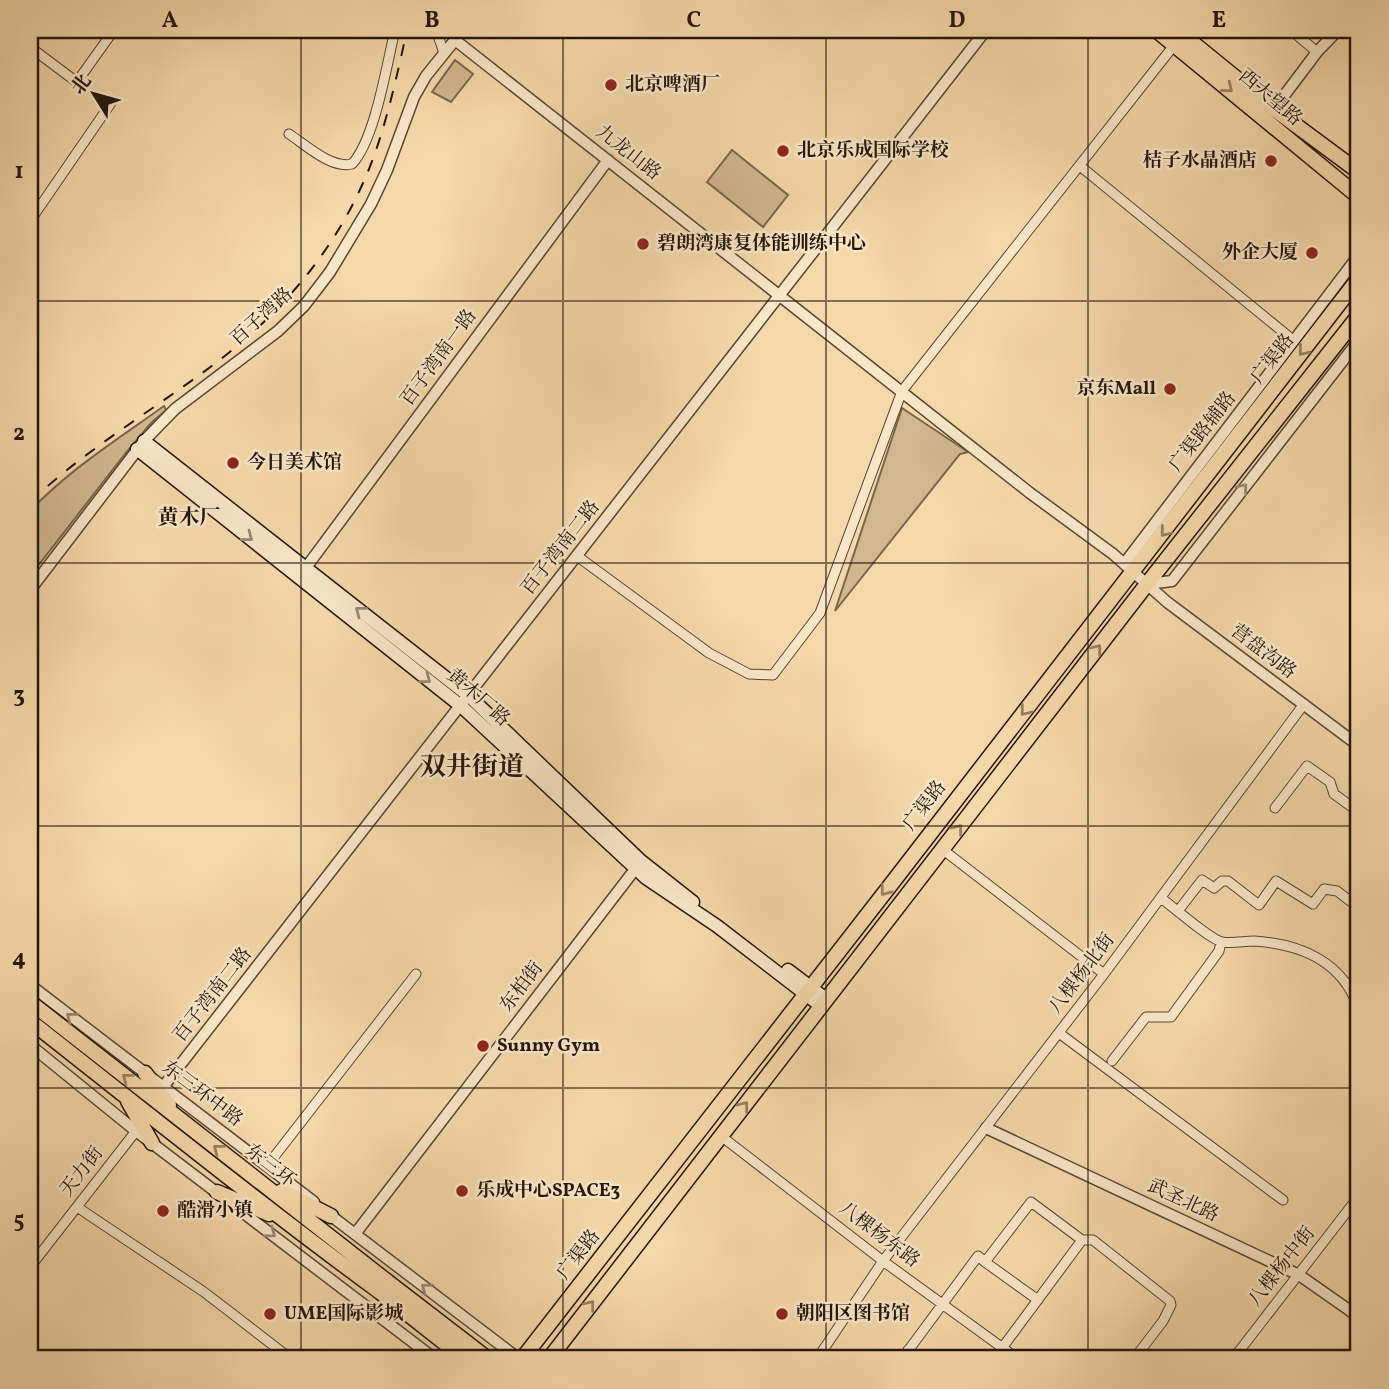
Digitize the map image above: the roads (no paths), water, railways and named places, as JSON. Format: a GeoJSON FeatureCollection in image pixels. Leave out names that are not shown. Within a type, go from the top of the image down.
{"type":"FeatureCollection","features":[{"type":"Feature","properties":{"kind":"main road","name":"西大望路"},"geometry":{"type":"LineString","coordinates":[[1156,30],[1176,37],[1359,172]]}},
{"type":"Feature","properties":{"kind":"main road","name":"西大望路"},"geometry":{"type":"LineString","coordinates":[[1176,37],[1359,197]]}},
{"type":"Feature","properties":{"kind":"main road","name":"广渠路"},"geometry":{"type":"LineString","coordinates":[[521,1359],[809,991],[1129,568],[1356,282]]}},
{"type":"Feature","properties":{"kind":"main road","name":"广渠路"},"geometry":{"type":"LineString","coordinates":[[549,1359],[1147,584],[1359,315]]}},
{"type":"Feature","properties":{"kind":"main road","name":"黄木厂路"},"geometry":{"type":"LineString","coordinates":[[140,445],[465,701],[638,865],[824,1003]]}},
{"type":"Feature","properties":{"kind":"main road","name":"东三环"},"geometry":{"type":"LineString","coordinates":[[30,1002],[37,1021],[283,1220],[488,1359]]}},
{"type":"Feature","properties":{"kind":"main road","name":"东三环"},"geometry":{"type":"LineString","coordinates":[[37,1021],[181,1120],[254,1177],[466,1359]]}},
{"type":"Feature","properties":{"kind":"main road"},"geometry":{"type":"LineString","coordinates":[[145,1073],[181,1120]]}},
{"type":"Feature","properties":{"kind":"main road"},"geometry":{"type":"LineString","coordinates":[[124,1094],[152,1143]]}},
{"type":"Feature","properties":{"kind":"main road"},"geometry":{"type":"LineString","coordinates":[[254,1177],[331,1216]]}},
{"type":"Feature","properties":{"kind":"main road"},"geometry":{"type":"LineString","coordinates":[[217,1192],[283,1220]]}},
{"type":"Feature","properties":{"kind":"street"},"geometry":{"type":"LineString","coordinates":[[30,47],[74,80],[79,79],[114,30]]}},
{"type":"Feature","properties":{"kind":"street"},"geometry":{"type":"LineString","coordinates":[[289,134],[331,161],[343,166],[352,164],[363,148],[395,30]]}},
{"type":"Feature","properties":{"kind":"street"},"geometry":{"type":"LineString","coordinates":[[436,30],[444,53]]}},
{"type":"Feature","properties":{"kind":"street","name":"百子湾路"},"geometry":{"type":"LineString","coordinates":[[30,590],[140,445],[175,409],[278,331],[304,306],[330,272],[371,204],[387,170],[414,97],[426,76],[463,30]]}},
{"type":"Feature","properties":{"kind":"street","name":"百子湾南二路"},"geometry":{"type":"LineString","coordinates":[[163,1087],[986,30]]}},
{"type":"Feature","properties":{"kind":"street"},"geometry":{"type":"LineString","coordinates":[[1291,30],[1317,52]]}},
{"type":"Feature","properties":{"kind":"street"},"geometry":{"type":"LineString","coordinates":[[1274,109],[1317,52],[1338,30]]}},
{"type":"Feature","properties":{"kind":"street"},"geometry":{"type":"LineString","coordinates":[[578,556],[709,653],[749,674],[773,675],[820,613],[902,391],[1080,166],[1176,37]]}},
{"type":"Feature","properties":{"kind":"street","name":"九龙山路"},"geometry":{"type":"LineString","coordinates":[[455,40],[902,391]]}},
{"type":"Feature","properties":{"kind":"street"},"geometry":{"type":"LineString","coordinates":[[30,221],[111,103]]}},
{"type":"Feature","properties":{"kind":"street","name":"百子湾南一路"},"geometry":{"type":"LineString","coordinates":[[302,573],[608,160]]}},
{"type":"Feature","properties":{"kind":"street"},"geometry":{"type":"LineString","coordinates":[[1080,166],[1293,340]]}},
{"type":"Feature","properties":{"kind":"street","name":"广渠路辅路"},"geometry":{"type":"LineString","coordinates":[[1129,568],[1293,340],[1359,255]]}},
{"type":"Feature","properties":{"kind":"street"},"geometry":{"type":"LineString","coordinates":[[1307,323],[1325,310],[1337,295],[1356,282]]}},
{"type":"Feature","properties":{"kind":"street"},"geometry":{"type":"LineString","coordinates":[[1147,584],[1172,581],[1359,340]]}},
{"type":"Feature","properties":{"kind":"street","name":"营盘沟路"},"geometry":{"type":"LineString","coordinates":[[902,391],[1030,494],[1359,746]]}},
{"type":"Feature","properties":{"kind":"street","name":"八棵杨北街"},"geometry":{"type":"LineString","coordinates":[[817,1359],[883,1261],[1104,974],[1304,704]]}},
{"type":"Feature","properties":{"kind":"street"},"geometry":{"type":"LineString","coordinates":[[1275,808],[1307,766],[1330,782],[1334,794],[1359,812]]}},
{"type":"Feature","properties":{"kind":"street"},"geometry":{"type":"LineString","coordinates":[[942,849],[1104,974]]}},
{"type":"Feature","properties":{"kind":"street","name":"东柏街"},"geometry":{"type":"LineString","coordinates":[[355,1234],[638,865]]}},
{"type":"Feature","properties":{"kind":"street"},"geometry":{"type":"LineString","coordinates":[[1178,911],[1202,880],[1214,888],[1222,881],[1228,881],[1259,905],[1276,881],[1313,904],[1324,889],[1338,891],[1357,903]]}},
{"type":"Feature","properties":{"kind":"street"},"geometry":{"type":"LineString","coordinates":[[1161,898],[1220,942],[1277,943],[1303,950],[1327,963],[1355,979],[1359,1010]]}},
{"type":"Feature","properties":{"kind":"street"},"geometry":{"type":"LineString","coordinates":[[1112,1061],[1146,1017],[1171,1017],[1219,951],[1220,942]]}},
{"type":"Feature","properties":{"kind":"street"},"geometry":{"type":"LineString","coordinates":[[267,1166],[416,975]]}},
{"type":"Feature","properties":{"kind":"street","name":"东三环中路"},"geometry":{"type":"LineString","coordinates":[[30,985],[521,1359]]}},
{"type":"Feature","properties":{"kind":"street"},"geometry":{"type":"LineString","coordinates":[[1059,1033],[1109,1067],[1283,1200]]}},
{"type":"Feature","properties":{"kind":"street"},"geometry":{"type":"LineString","coordinates":[[30,1045],[136,1131],[430,1356],[457,1311]]}},
{"type":"Feature","properties":{"kind":"street","name":"武圣北路"},"geometry":{"type":"LineString","coordinates":[[986,1128],[1300,1275],[1359,1317]]}},
{"type":"Feature","properties":{"kind":"street","name":"天力街"},"geometry":{"type":"LineString","coordinates":[[30,1267],[136,1131]]}},
{"type":"Feature","properties":{"kind":"street","name":"八棵杨东路"},"geometry":{"type":"LineString","coordinates":[[721,1136],[883,1261],[1018,1359]]}},
{"type":"Feature","properties":{"kind":"street","name":"八棵杨中街"},"geometry":{"type":"LineString","coordinates":[[1233,1359],[1359,1196]]}},
{"type":"Feature","properties":{"kind":"street"},"geometry":{"type":"LineString","coordinates":[[985,1262],[1031,1202],[1082,1240],[1093,1240],[1170,1301],[1171,1305],[1163,1321],[1134,1359]]}},
{"type":"Feature","properties":{"kind":"street"},"geometry":{"type":"LineString","coordinates":[[77,1207],[204,1292],[291,1359]]}},
{"type":"Feature","properties":{"kind":"street"},"geometry":{"type":"LineString","coordinates":[[994,1359],[1082,1240]]}},
{"type":"Feature","properties":{"kind":"street"},"geometry":{"type":"LineString","coordinates":[[902,1359],[978,1256],[1038,1300]]}},
{"type":"Feature","properties":{"kind":"street"},"geometry":{"type":"LineString","coordinates":[[908,1350],[920,1359]]}},
{"type":"Feature","properties":{"kind":"railway"},"geometry":{"type":"LineString","coordinates":[[30,502],[74,464],[243,341],[290,295],[311,269],[331,242],[363,184],[389,107],[407,30]]}},
{"type":"Feature","properties":{"kind":"place","name":"北京啤酒厂"},"geometry":{"type":"Point","coordinates":[611,85]}},
{"type":"Feature","properties":{"kind":"place","name":"北京乐成国际学校"},"geometry":{"type":"Point","coordinates":[783,151]}},
{"type":"Feature","properties":{"kind":"place","name":"桔子水晶酒店"},"geometry":{"type":"Point","coordinates":[1271,161]}},
{"type":"Feature","properties":{"kind":"place","name":"碧朗湾康复体能训练中心"},"geometry":{"type":"Point","coordinates":[643,244]}},
{"type":"Feature","properties":{"kind":"place","name":"外企大厦"},"geometry":{"type":"Point","coordinates":[1312,253]}},
{"type":"Feature","properties":{"kind":"place","name":"京东Mall"},"geometry":{"type":"Point","coordinates":[1170,389]}},
{"type":"Feature","properties":{"kind":"place","name":"今日美术馆"},"geometry":{"type":"Point","coordinates":[233,463]}},
{"type":"Feature","properties":{"kind":"place","name":"Sunny Gym"},"geometry":{"type":"Point","coordinates":[483,1046]}},
{"type":"Feature","properties":{"kind":"place","name":"乐成中心SPACE3"},"geometry":{"type":"Point","coordinates":[462,1191]}},
{"type":"Feature","properties":{"kind":"place","name":"酷滑小镇"},"geometry":{"type":"Point","coordinates":[163,1211]}},
{"type":"Feature","properties":{"kind":"place","name":"UME国际影城"},"geometry":{"type":"Point","coordinates":[270,1314]}},
{"type":"Feature","properties":{"kind":"place","name":"朝阳区图书馆"},"geometry":{"type":"Point","coordinates":[782,1314]}},
{"type":"Feature","properties":{"kind":"district","name":"黄木厂"},"geometry":{"type":"Point","coordinates":[189,518]}},
{"type":"Feature","properties":{"kind":"district","name":"双井街道"},"geometry":{"type":"Point","coordinates":[472,768]}}]}
